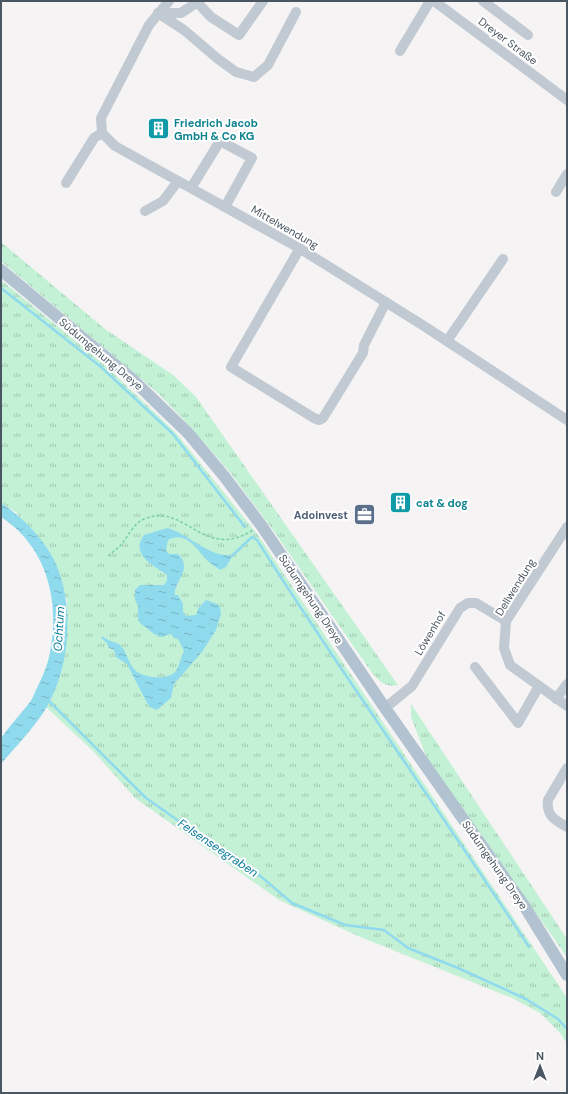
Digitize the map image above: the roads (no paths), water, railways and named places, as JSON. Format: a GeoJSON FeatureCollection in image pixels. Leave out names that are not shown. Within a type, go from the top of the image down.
{"type":"FeatureCollection","features":[{"type":"Feature","properties":{"kind":"main road","name":"Südumgehung Dreye"},"geometry":{"type":"LineString","coordinates":[[1,270],[131,378],[188,433],[224,476],[261,525],[385,708],[525,907],[567,975]]}},
{"type":"Feature","properties":{"kind":"street"},"geometry":{"type":"LineString","coordinates":[[66,183],[94,138],[102,132],[101,118],[149,25],[169,1]]}},
{"type":"Feature","properties":{"kind":"street"},"geometry":{"type":"LineString","coordinates":[[158,13],[181,13],[198,2],[211,17],[239,36],[263,1]]}},
{"type":"Feature","properties":{"kind":"street"},"geometry":{"type":"LineString","coordinates":[[400,51],[430,1]]}},
{"type":"Feature","properties":{"kind":"street","name":"Dreyer Straße"},"geometry":{"type":"LineString","coordinates":[[434,1],[567,100]]}},
{"type":"Feature","properties":{"kind":"street"},"geometry":{"type":"LineString","coordinates":[[482,1],[528,35]]}},
{"type":"Feature","properties":{"kind":"street"},"geometry":{"type":"LineString","coordinates":[[158,13],[184,30],[236,72],[254,77],[268,64],[296,12]]}},
{"type":"Feature","properties":{"kind":"street","name":"Mittelwendung"},"geometry":{"type":"LineString","coordinates":[[102,132],[114,146],[300,248],[447,340],[567,420]]}},
{"type":"Feature","properties":{"kind":"street"},"geometry":{"type":"LineString","coordinates":[[191,188],[220,141],[252,158],[224,207]]}},
{"type":"Feature","properties":{"kind":"street"},"geometry":{"type":"LineString","coordinates":[[556,192],[567,174]]}},
{"type":"Feature","properties":{"kind":"street"},"geometry":{"type":"LineString","coordinates":[[145,210],[163,201],[170,194],[178,181]]}},
{"type":"Feature","properties":{"kind":"street"},"geometry":{"type":"LineString","coordinates":[[300,248],[231,367],[319,420],[323,418],[362,353],[364,345],[386,302]]}},
{"type":"Feature","properties":{"kind":"street"},"geometry":{"type":"LineString","coordinates":[[447,340],[503,259]]}},
{"type":"Feature","properties":{"kind":"street","name":"Dellwendung"},"geometry":{"type":"LineString","coordinates":[[567,527],[506,621],[504,648],[510,665],[567,706]]}},
{"type":"Feature","properties":{"kind":"street","name":"Löwenhof"},"geometry":{"type":"LineString","coordinates":[[385,708],[412,686],[460,608],[468,603],[476,604],[506,621]]}},
{"type":"Feature","properties":{"kind":"street"},"geometry":{"type":"LineString","coordinates":[[475,667],[518,723],[539,686]]}},
{"type":"Feature","properties":{"kind":"street"},"geometry":{"type":"LineString","coordinates":[[556,699],[567,684]]}},
{"type":"Feature","properties":{"kind":"street"},"geometry":{"type":"LineString","coordinates":[[567,768],[548,800],[548,806],[552,817],[567,827]]}},
{"type":"Feature","properties":{"kind":"water","name":"Ochtum"},"geometry":{"type":"Polygon","coordinates":[[[1,503],[26,523],[42,541],[54,560],[63,584],[66,600],[67,634],[66,651],[62,668],[47,707],[35,724],[1,764],[1,740],[10,726],[32,699],[46,668],[52,637],[53,617],[47,578],[40,561],[30,544],[17,529],[1,517],[1,503]]]}},
{"type":"Feature","properties":{"kind":"water"},"geometry":{"type":"Polygon","coordinates":[[[167,528],[184,535],[215,553],[233,555],[226,567],[220,570],[208,561],[185,539],[180,537],[168,540],[166,550],[169,554],[178,554],[184,565],[184,570],[175,590],[175,595],[178,595],[183,604],[183,612],[186,616],[196,615],[199,607],[206,600],[217,604],[220,607],[221,614],[216,630],[202,652],[174,684],[171,698],[157,710],[150,707],[147,703],[127,664],[116,657],[114,650],[109,648],[107,643],[101,638],[102,636],[120,645],[138,673],[162,677],[173,674],[176,671],[184,651],[178,639],[174,638],[171,634],[161,637],[154,634],[140,623],[138,619],[138,606],[135,600],[135,590],[140,585],[164,585],[167,580],[167,575],[145,559],[140,548],[140,542],[144,535],[167,528]]]}},
{"type":"Feature","properties":{"kind":"waterway"},"geometry":{"type":"LineString","coordinates":[[1,288],[101,367],[173,434],[245,527]]}},
{"type":"Feature","properties":{"kind":"waterway"},"geometry":{"type":"LineString","coordinates":[[233,555],[252,537],[257,540],[324,643],[529,947]]}},
{"type":"Feature","properties":{"kind":"waterway","name":"Felsenseegraben"},"geometry":{"type":"LineString","coordinates":[[48,700],[146,798],[230,857],[244,862],[292,903],[345,925],[384,930],[408,948],[458,968],[526,999],[558,1019],[567,1029]]}},
{"type":"Feature","properties":{"kind":"place","name":"Friedrich Jacob GmbH & Co KG"},"geometry":{"type":"Point","coordinates":[159,129]}},
{"type":"Feature","properties":{"kind":"place","name":"cat & dog"},"geometry":{"type":"Point","coordinates":[401,503]}},
{"type":"Feature","properties":{"kind":"place","name":"Adoinvest"},"geometry":{"type":"Point","coordinates":[364,515]}}]}
